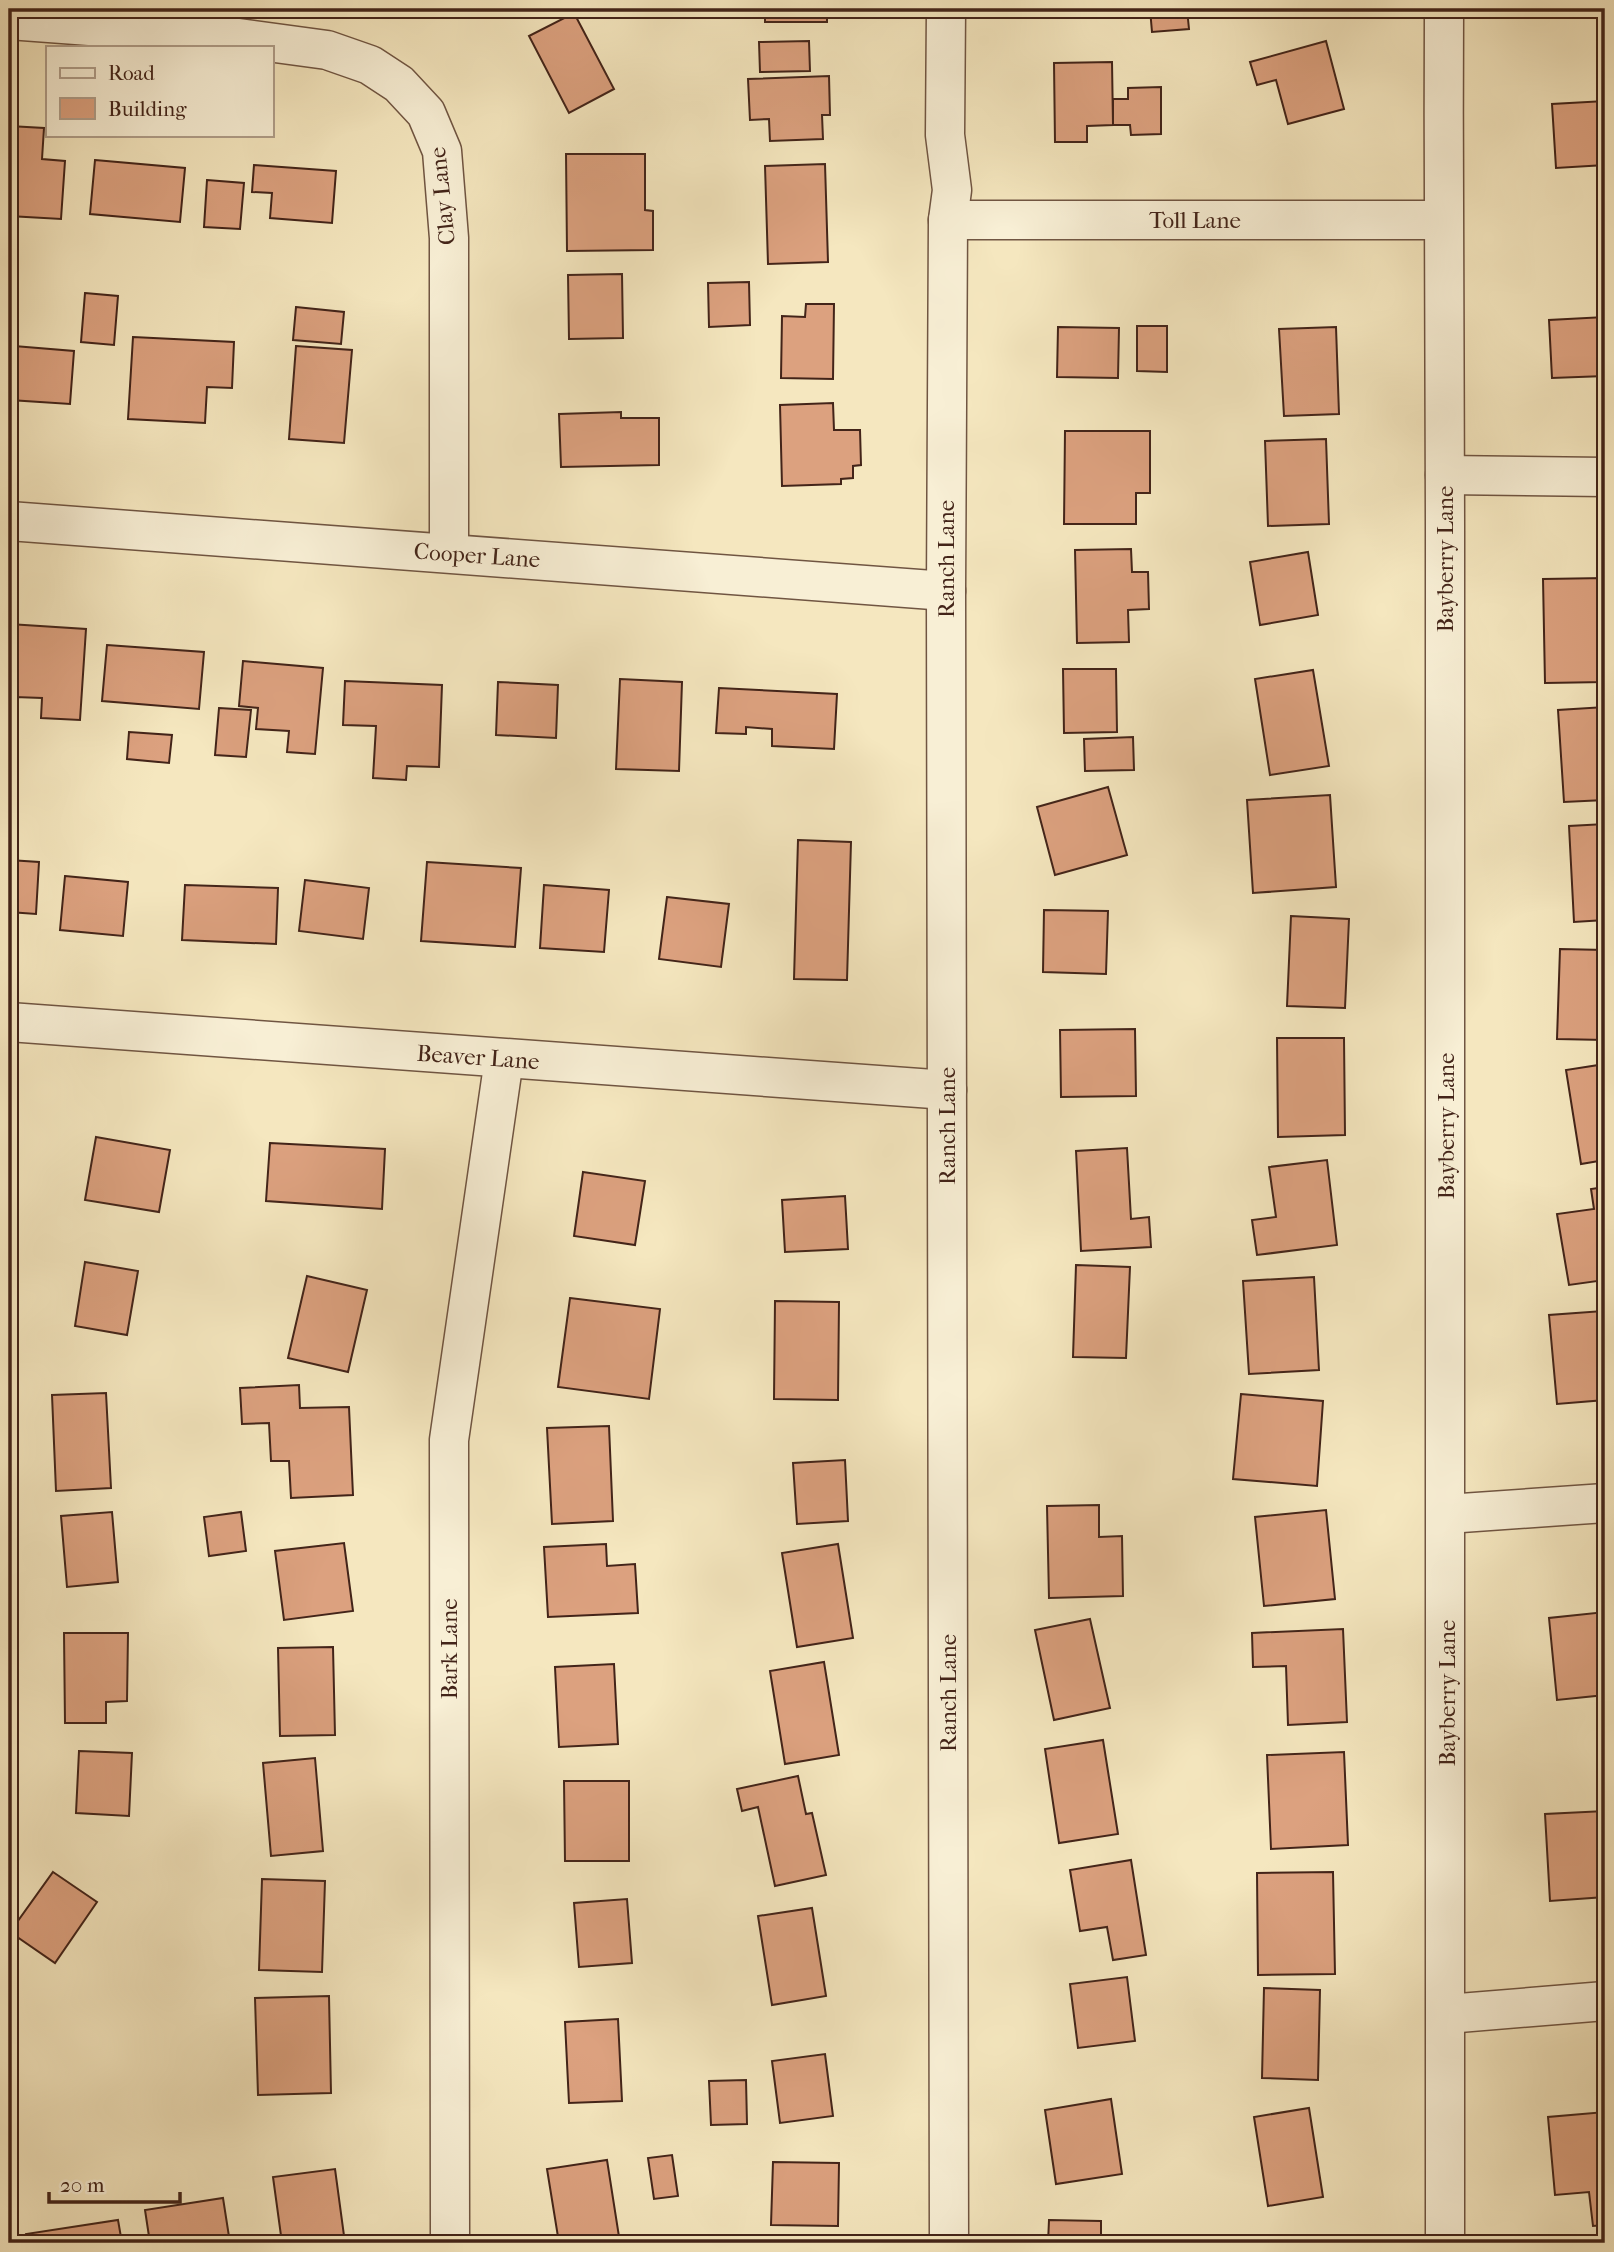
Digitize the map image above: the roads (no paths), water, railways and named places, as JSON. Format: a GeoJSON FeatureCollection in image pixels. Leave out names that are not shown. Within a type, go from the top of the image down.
{"type":"FeatureCollection","features":[{"type":"Feature","properties":{"kind":"street","name":"Ranch Lane"},"geometry":{"type":"LineString","coordinates":[[946,9],[946,135],[952,190],[948,220],[946,591],[949,2243]]}},
{"type":"Feature","properties":{"kind":"street","name":"Bayberry Lane"},"geometry":{"type":"LineString","coordinates":[[1444,9],[1442,220],[1447,1514],[1445,2243]]}},
{"type":"Feature","properties":{"kind":"street","name":"Clay Lane"},"geometry":{"type":"LineString","coordinates":[[9,20],[224,36],[327,50],[370,65],[399,85],[426,113],[442,150],[449,238],[449,553]]}},
{"type":"Feature","properties":{"kind":"street","name":"Toll Lane"},"geometry":{"type":"LineString","coordinates":[[948,220],[1442,220]]}},
{"type":"Feature","properties":{"kind":"street"},"geometry":{"type":"LineString","coordinates":[[1445,475],[1605,477]]}},
{"type":"Feature","properties":{"kind":"street","name":"Cooper Lane"},"geometry":{"type":"LineString","coordinates":[[9,521],[946,591]]}},
{"type":"Feature","properties":{"kind":"street","name":"Beaver Lane"},"geometry":{"type":"LineString","coordinates":[[9,1022],[947,1090]]}},
{"type":"Feature","properties":{"kind":"street","name":"Bark Lane"},"geometry":{"type":"LineString","coordinates":[[450,2243],[449,1440],[504,1059]]}},
{"type":"Feature","properties":{"kind":"street"},"geometry":{"type":"LineString","coordinates":[[1447,1514],[1605,1503]]}},
{"type":"Feature","properties":{"kind":"street"},"geometry":{"type":"LineString","coordinates":[[1447,2014],[1605,2001]]}}]}
